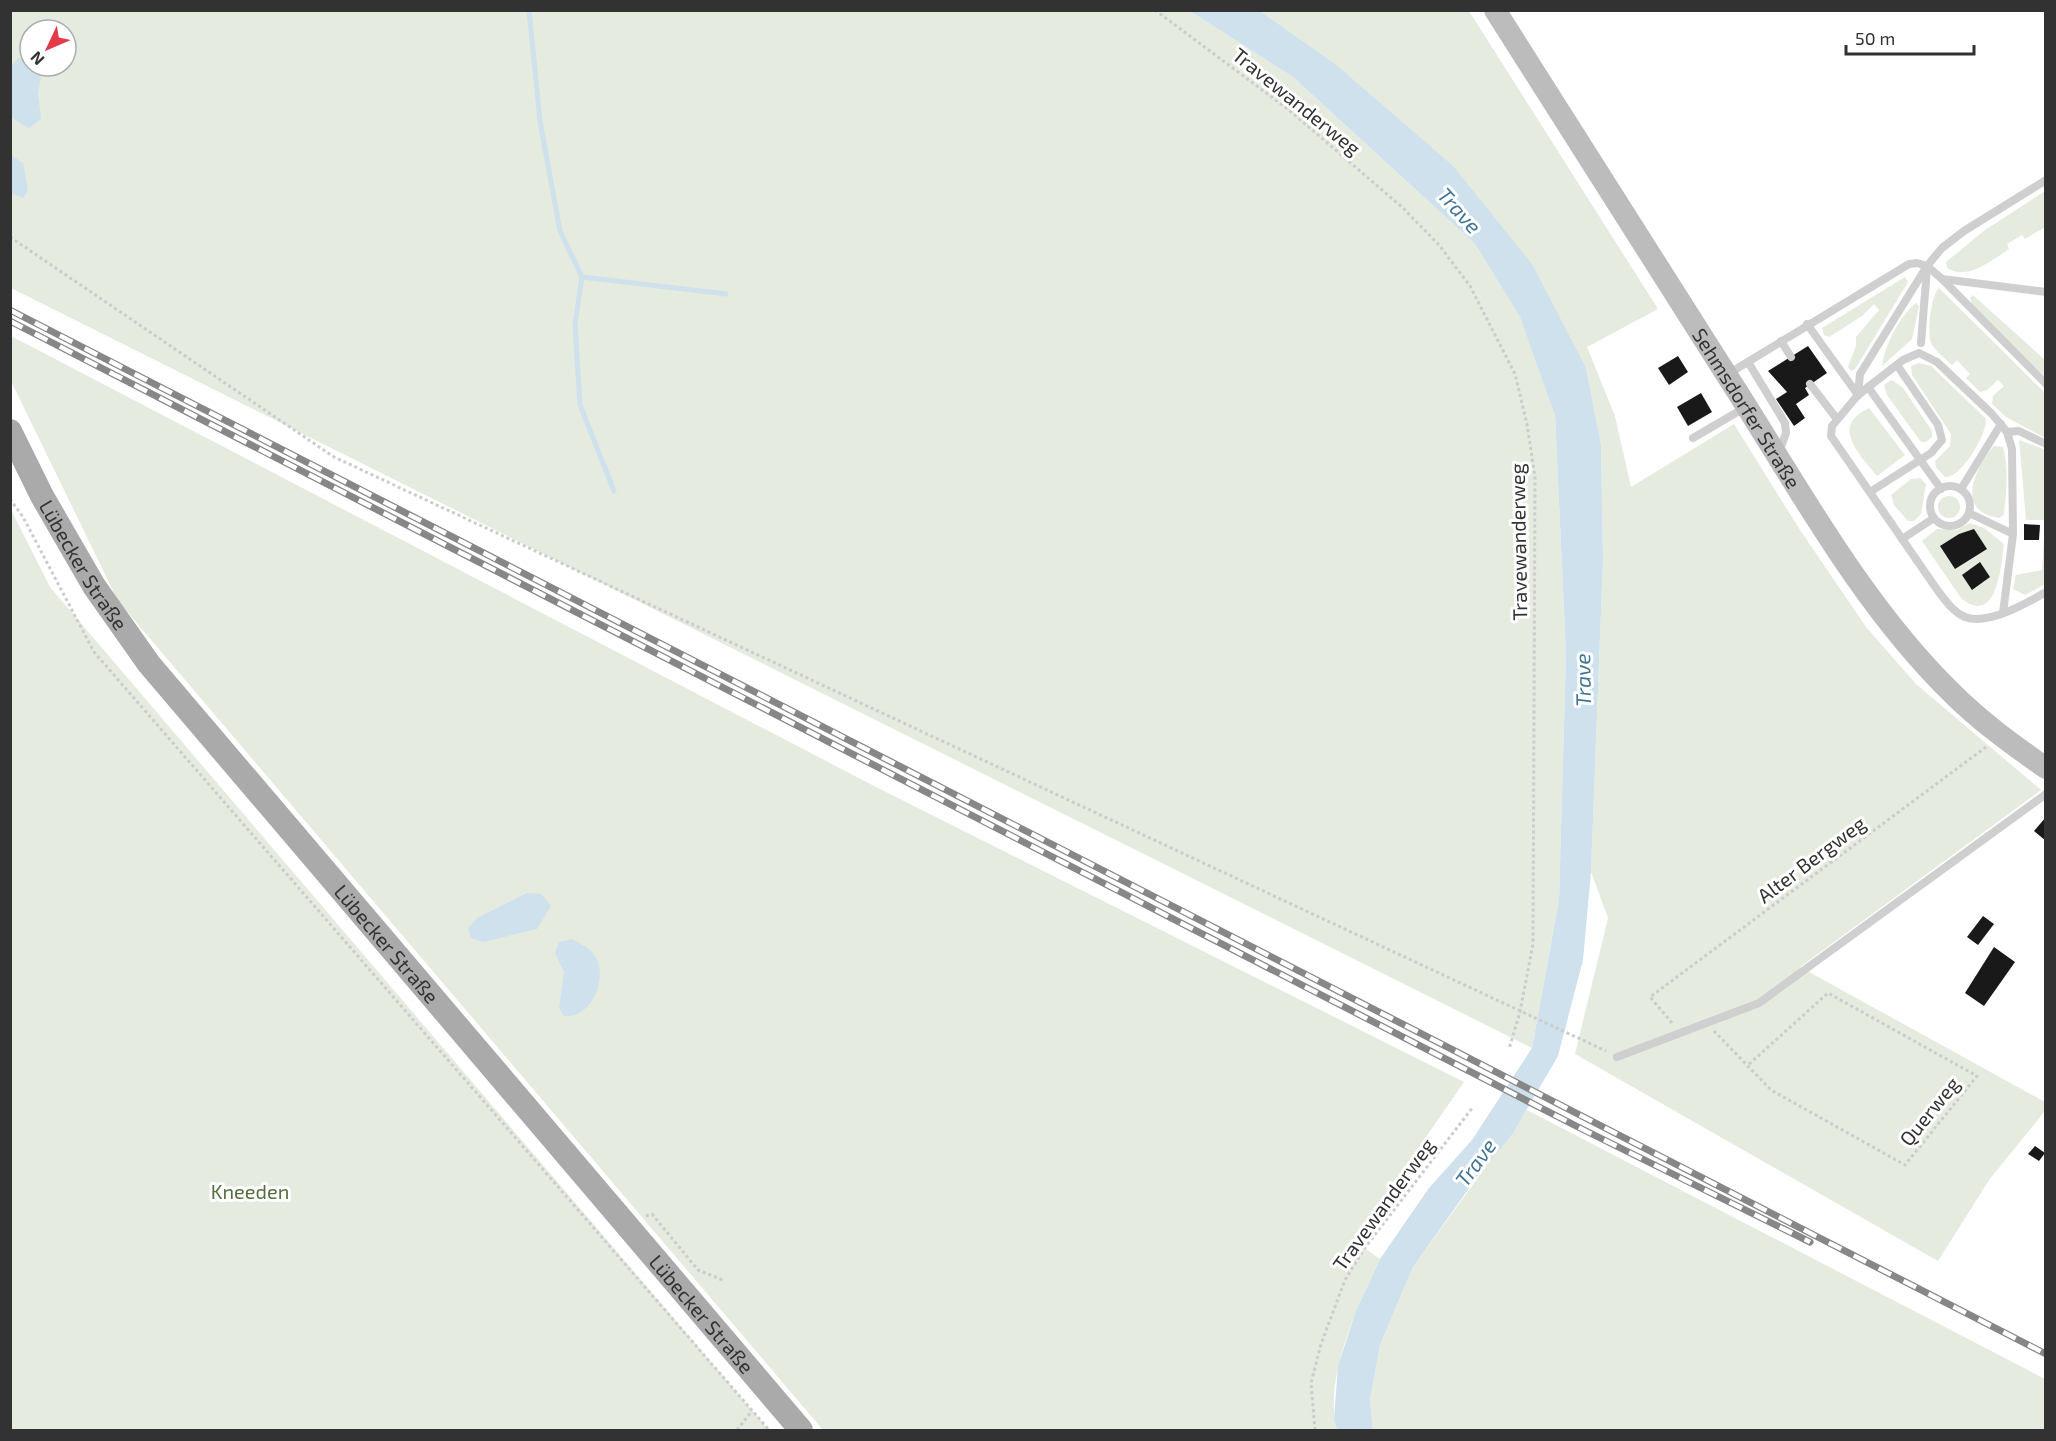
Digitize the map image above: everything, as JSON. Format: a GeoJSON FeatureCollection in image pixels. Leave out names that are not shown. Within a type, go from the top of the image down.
{"type":"FeatureCollection","features":[{"type":"Feature","properties":{"kind":"main road","name":"Sehmsdorfer Straße"},"geometry":{"type":"LineString","coordinates":[[1495,10],[1726,375],[1862,583],[1931,671],[1976,716],[2046,768]]}},
{"type":"Feature","properties":{"kind":"main road","name":"Lübecker Straße"},"geometry":{"type":"LineString","coordinates":[[10,431],[42,496],[94,586],[149,664],[801,1431]]}},
{"type":"Feature","properties":{"kind":"lane"},"geometry":{"type":"LineString","coordinates":[[1858,395],[1860,374],[1927,266],[1950,240],[2046,180]]}},
{"type":"Feature","properties":{"kind":"lane"},"geometry":{"type":"LineString","coordinates":[[1726,375],[1901,268],[1917,263],[1927,266],[1942,279],[2046,384]]}},
{"type":"Feature","properties":{"kind":"lane"},"geometry":{"type":"LineString","coordinates":[[1921,343],[1927,266]]}},
{"type":"Feature","properties":{"kind":"lane"},"geometry":{"type":"LineString","coordinates":[[1942,279],[2046,292]]}},
{"type":"Feature","properties":{"kind":"lane"},"geometry":{"type":"LineString","coordinates":[[1807,324],[1858,395]]}},
{"type":"Feature","properties":{"kind":"lane"},"geometry":{"type":"LineString","coordinates":[[1781,341],[1791,357]]}},
{"type":"Feature","properties":{"kind":"lane"},"geometry":{"type":"LineString","coordinates":[[2003,613],[2013,534],[2012,449],[2007,432],[1930,356],[1914,354],[1858,395],[1837,419],[1830,432],[1831,436],[1938,591],[1958,613],[1977,620],[2003,613],[2046,592]]}},
{"type":"Feature","properties":{"kind":"lane"},"geometry":{"type":"LineString","coordinates":[[1748,362],[1785,423],[1786,433],[1778,456]]}},
{"type":"Feature","properties":{"kind":"lane"},"geometry":{"type":"LineString","coordinates":[[1870,492],[1921,459],[1940,443],[1942,435],[1938,425],[1896,365]]}},
{"type":"Feature","properties":{"kind":"lane"},"geometry":{"type":"LineString","coordinates":[[1810,384],[1837,419]]}},
{"type":"Feature","properties":{"kind":"lane"},"geometry":{"type":"LineString","coordinates":[[1868,387],[1941,489]]}},
{"type":"Feature","properties":{"kind":"lane"},"geometry":{"type":"LineString","coordinates":[[1693,438],[1747,407]]}},
{"type":"Feature","properties":{"kind":"lane"},"geometry":{"type":"LineString","coordinates":[[1960,489],[2001,424]]}},
{"type":"Feature","properties":{"kind":"lane"},"geometry":{"type":"LineString","coordinates":[[2007,432],[2019,431],[2046,444]]}},
{"type":"Feature","properties":{"kind":"lane"},"geometry":{"type":"LineString","coordinates":[[1947,486],[1960,489],[1968,498],[1969,513],[1965,520],[1955,526],[1943,525],[1934,518],[1930,504],[1934,495],[1947,486]]}},
{"type":"Feature","properties":{"kind":"lane"},"geometry":{"type":"LineString","coordinates":[[1969,513],[2013,534]]}},
{"type":"Feature","properties":{"kind":"lane"},"geometry":{"type":"LineString","coordinates":[[1902,540],[1934,518]]}},
{"type":"Feature","properties":{"kind":"lane"},"geometry":{"type":"LineString","coordinates":[[1617,1057],[1759,1003],[2046,794]]}},
{"type":"Feature","properties":{"kind":"path","name":"Travewanderweg"},"geometry":{"type":"LineString","coordinates":[[1155,10],[1289,110],[1403,208],[1439,245],[1470,286],[1515,374],[1527,423],[1535,477],[1533,944],[1520,1012],[1509,1049]]}},
{"type":"Feature","properties":{"kind":"path"},"geometry":{"type":"LineString","coordinates":[[10,237],[334,457],[1532,1018],[1577,1036],[1617,1057]]}},
{"type":"Feature","properties":{"kind":"path"},"geometry":{"type":"LineString","coordinates":[[10,499],[23,517],[94,652],[769,1431]]}},
{"type":"Feature","properties":{"kind":"path","name":"Alter Bergweg"},"geometry":{"type":"LineString","coordinates":[[1680,1033],[1650,997],[1990,744]]}},
{"type":"Feature","properties":{"kind":"path","name":"Querweg"},"geometry":{"type":"LineString","coordinates":[[1828,993],[1977,1076],[1905,1165],[1771,1090],[1748,1066],[1828,993]]}},
{"type":"Feature","properties":{"kind":"path"},"geometry":{"type":"LineString","coordinates":[[1706,1023],[1748,1066]]}},
{"type":"Feature","properties":{"kind":"path","name":"Travewanderweg"},"geometry":{"type":"LineString","coordinates":[[1315,1431],[1311,1383],[1321,1344],[1345,1280],[1364,1249],[1473,1107]]}},
{"type":"Feature","properties":{"kind":"path"},"geometry":{"type":"LineString","coordinates":[[624,1222],[652,1214],[698,1270],[725,1281]]}},
{"type":"Feature","properties":{"kind":"path"},"geometry":{"type":"LineString","coordinates":[[737,1431],[752,1411]]}},
{"type":"Feature","properties":{"kind":"green space"},"geometry":{"type":"Polygon","coordinates":[[[10,11],[1190,11],[1293,77],[1475,244],[1520,317],[1555,415],[1566,654],[1559,900],[1532,1048],[11,288],[10,11]]]}},
{"type":"Feature","properties":{"kind":"green space"},"geometry":{"type":"Polygon","coordinates":[[[1260,11],[1469,11],[1658,309],[1587,347],[1615,416],[1631,487],[1734,424],[1800,530],[1866,627],[1916,684],[2041,790],[1800,967],[2045,1102],[2045,1111],[1989,1180],[1938,1261],[1575,1054],[1608,918],[1591,872],[1603,559],[1601,444],[1586,368],[1334,63],[1260,11]]]}},
{"type":"Feature","properties":{"kind":"green space"},"geometry":{"type":"Polygon","coordinates":[[[2045,191],[2045,227],[2025,239],[2022,235],[2007,244],[2009,249],[1979,268],[1963,272],[1947,268],[1946,262],[1985,230],[2045,191]]]}},
{"type":"Feature","properties":{"kind":"green space"},"geometry":{"type":"Polygon","coordinates":[[[1905,277],[1908,282],[1855,369],[1851,371],[1848,367],[1856,346],[1856,337],[1879,310],[1874,304],[1862,316],[1829,337],[1824,335],[1822,328],[1905,277]]]}},
{"type":"Feature","properties":{"kind":"green space"},"geometry":{"type":"Polygon","coordinates":[[[1939,288],[2045,393],[2045,438],[2006,417],[1992,404],[1993,396],[2004,386],[1998,380],[1987,390],[1980,392],[1966,378],[1970,374],[1957,360],[1952,365],[1933,346],[1929,331],[1930,314],[1939,288]]]}},
{"type":"Feature","properties":{"kind":"green space"},"geometry":{"type":"Polygon","coordinates":[[[1973,295],[2045,360],[2045,377],[1972,305],[1970,298],[1973,295]]]}},
{"type":"Feature","properties":{"kind":"green space"},"geometry":{"type":"Polygon","coordinates":[[[1916,303],[1919,306],[1912,339],[1882,366],[1886,349],[1894,332],[1916,303]]]}},
{"type":"Feature","properties":{"kind":"green space"},"geometry":{"type":"Polygon","coordinates":[[[11,336],[874,786],[1464,1082],[1354,1241],[1380,1259],[1353,1320],[1339,1365],[1334,1410],[1337,1430],[823,1430],[118,601],[11,381],[11,336]]]}},
{"type":"Feature","properties":{"kind":"green space"},"geometry":{"type":"Polygon","coordinates":[[[1919,363],[1931,366],[1986,419],[1982,435],[1972,454],[1951,476],[1945,477],[1936,467],[1935,461],[1950,446],[1951,434],[1912,375],[1911,366],[1919,363]]]}},
{"type":"Feature","properties":{"kind":"green space"},"geometry":{"type":"Polygon","coordinates":[[[1892,380],[1903,388],[1932,431],[1932,437],[1926,442],[1921,442],[1887,395],[1884,385],[1892,380]]]}},
{"type":"Feature","properties":{"kind":"green space"},"geometry":{"type":"Polygon","coordinates":[[[1869,408],[1905,455],[1877,476],[1856,449],[1850,434],[1853,420],[1869,408]]]}},
{"type":"Feature","properties":{"kind":"green space"},"geometry":{"type":"Polygon","coordinates":[[[2019,440],[2046,450],[2045,584],[2025,595],[2013,589],[2016,575],[2042,570],[2045,520],[2026,520],[2019,440]]]}},
{"type":"Feature","properties":{"kind":"green space"},"geometry":{"type":"Polygon","coordinates":[[[1994,446],[2003,447],[2006,463],[2004,514],[2000,518],[1986,514],[1977,507],[1973,498],[1975,477],[1994,446]]]}},
{"type":"Feature","properties":{"kind":"green space"},"geometry":{"type":"Polygon","coordinates":[[[1920,478],[1926,484],[1921,514],[1914,521],[1908,521],[1894,505],[1891,495],[1911,479],[1920,478]]]}},
{"type":"Feature","properties":{"kind":"green space"},"geometry":{"type":"Polygon","coordinates":[[[1949,496],[1957,499],[1960,507],[1957,515],[1949,518],[1941,515],[1938,507],[1941,499],[1949,496]]]}},
{"type":"Feature","properties":{"kind":"green space","name":"Kneeden"},"geometry":{"type":"Polygon","coordinates":[[[11,510],[50,587],[769,1430],[11,1430],[11,510]]]}},
{"type":"Feature","properties":{"kind":"green space"},"geometry":{"type":"Polygon","coordinates":[[[1970,523],[1984,528],[2004,544],[1999,579],[1990,600],[1982,605],[1973,605],[1961,598],[1922,541],[1937,529],[1957,530],[1970,523]]]}},
{"type":"Feature","properties":{"kind":"green space"},"geometry":{"type":"Polygon","coordinates":[[[1527,1110],[2045,1379],[2045,1430],[1373,1430],[1370,1400],[1380,1345],[1413,1267],[1527,1110]]]}},
{"type":"Feature","properties":{"kind":"water","name":"Trave"},"geometry":{"type":"Polygon","coordinates":[[[1190,11],[1260,11],[1334,63],[1453,166],[1532,264],[1586,368],[1601,444],[1603,559],[1591,872],[1583,960],[1558,1056],[1513,1133],[1477,1177],[1413,1267],[1380,1345],[1370,1400],[1373,1430],[1337,1430],[1334,1419],[1338,1366],[1356,1311],[1380,1259],[1429,1188],[1472,1140],[1532,1048],[1559,900],[1566,654],[1555,415],[1520,317],[1475,244],[1293,77],[1190,11]]]}},
{"type":"Feature","properties":{"kind":"water"},"geometry":{"type":"Polygon","coordinates":[[[18,58],[18,78],[41,78],[38,93],[41,119],[29,128],[10,117],[11,67],[18,58]]]}},
{"type":"Feature","properties":{"kind":"water"},"geometry":{"type":"Polygon","coordinates":[[[11,155],[23,163],[28,190],[23,198],[11,193],[11,155]]]}},
{"type":"Feature","properties":{"kind":"water"},"geometry":{"type":"Polygon","coordinates":[[[527,893],[541,894],[551,906],[537,929],[483,942],[471,938],[468,928],[477,918],[527,893]]]}},
{"type":"Feature","properties":{"kind":"water"},"geometry":{"type":"Polygon","coordinates":[[[572,939],[593,953],[599,965],[600,975],[595,995],[589,1004],[574,1015],[564,1016],[559,1008],[564,972],[555,953],[559,942],[572,939]]]}},
{"type":"Feature","properties":{"kind":"building"},"geometry":{"type":"Polygon","coordinates":[[[1808,346],[1827,373],[1805,388],[1809,395],[1796,404],[1805,418],[1794,426],[1776,399],[1787,392],[1768,371],[1808,346]]]}},
{"type":"Feature","properties":{"kind":"building"},"geometry":{"type":"Polygon","coordinates":[[[1678,356],[1688,372],[1669,385],[1658,368],[1678,356]]]}},
{"type":"Feature","properties":{"kind":"building"},"geometry":{"type":"Polygon","coordinates":[[[1701,393],[1712,412],[1688,426],[1677,407],[1701,393]]]}},
{"type":"Feature","properties":{"kind":"building"},"geometry":{"type":"Polygon","coordinates":[[[2024,524],[2040,525],[2039,540],[2024,540],[2024,524]]]}},
{"type":"Feature","properties":{"kind":"building"},"geometry":{"type":"Polygon","coordinates":[[[1974,529],[1987,549],[1955,569],[1940,546],[1959,534],[1974,529]]]}},
{"type":"Feature","properties":{"kind":"building"},"geometry":{"type":"Polygon","coordinates":[[[1980,562],[1990,577],[1972,590],[1962,575],[1980,562]]]}},
{"type":"Feature","properties":{"kind":"building"},"geometry":{"type":"Polygon","coordinates":[[[2046,817],[2046,841],[2034,831],[2046,817]]]}},
{"type":"Feature","properties":{"kind":"building"},"geometry":{"type":"Polygon","coordinates":[[[1983,916],[1994,924],[1978,945],[1967,937],[1983,916]]]}},
{"type":"Feature","properties":{"kind":"building"},"geometry":{"type":"Polygon","coordinates":[[[1994,947],[2015,962],[1984,1006],[1965,993],[1994,947]]]}},
{"type":"Feature","properties":{"kind":"building"},"geometry":{"type":"Polygon","coordinates":[[[2035,1146],[2045,1153],[2039,1161],[2028,1154],[2035,1146]]]}},
{"type":"Feature","properties":{"kind":"waterway"},"geometry":{"type":"LineString","coordinates":[[529,10],[540,121],[560,231],[582,277],[575,324],[580,405],[614,491]]}},
{"type":"Feature","properties":{"kind":"waterway"},"geometry":{"type":"LineString","coordinates":[[582,277],[726,294]]}},
{"type":"Feature","properties":{"kind":"railway"},"geometry":{"type":"LineString","coordinates":[[10,310],[2046,1354]]}},
{"type":"Feature","properties":{"kind":"railway"},"geometry":{"type":"LineString","coordinates":[[10,321],[1578,1127],[1810,1242]]}}]}
